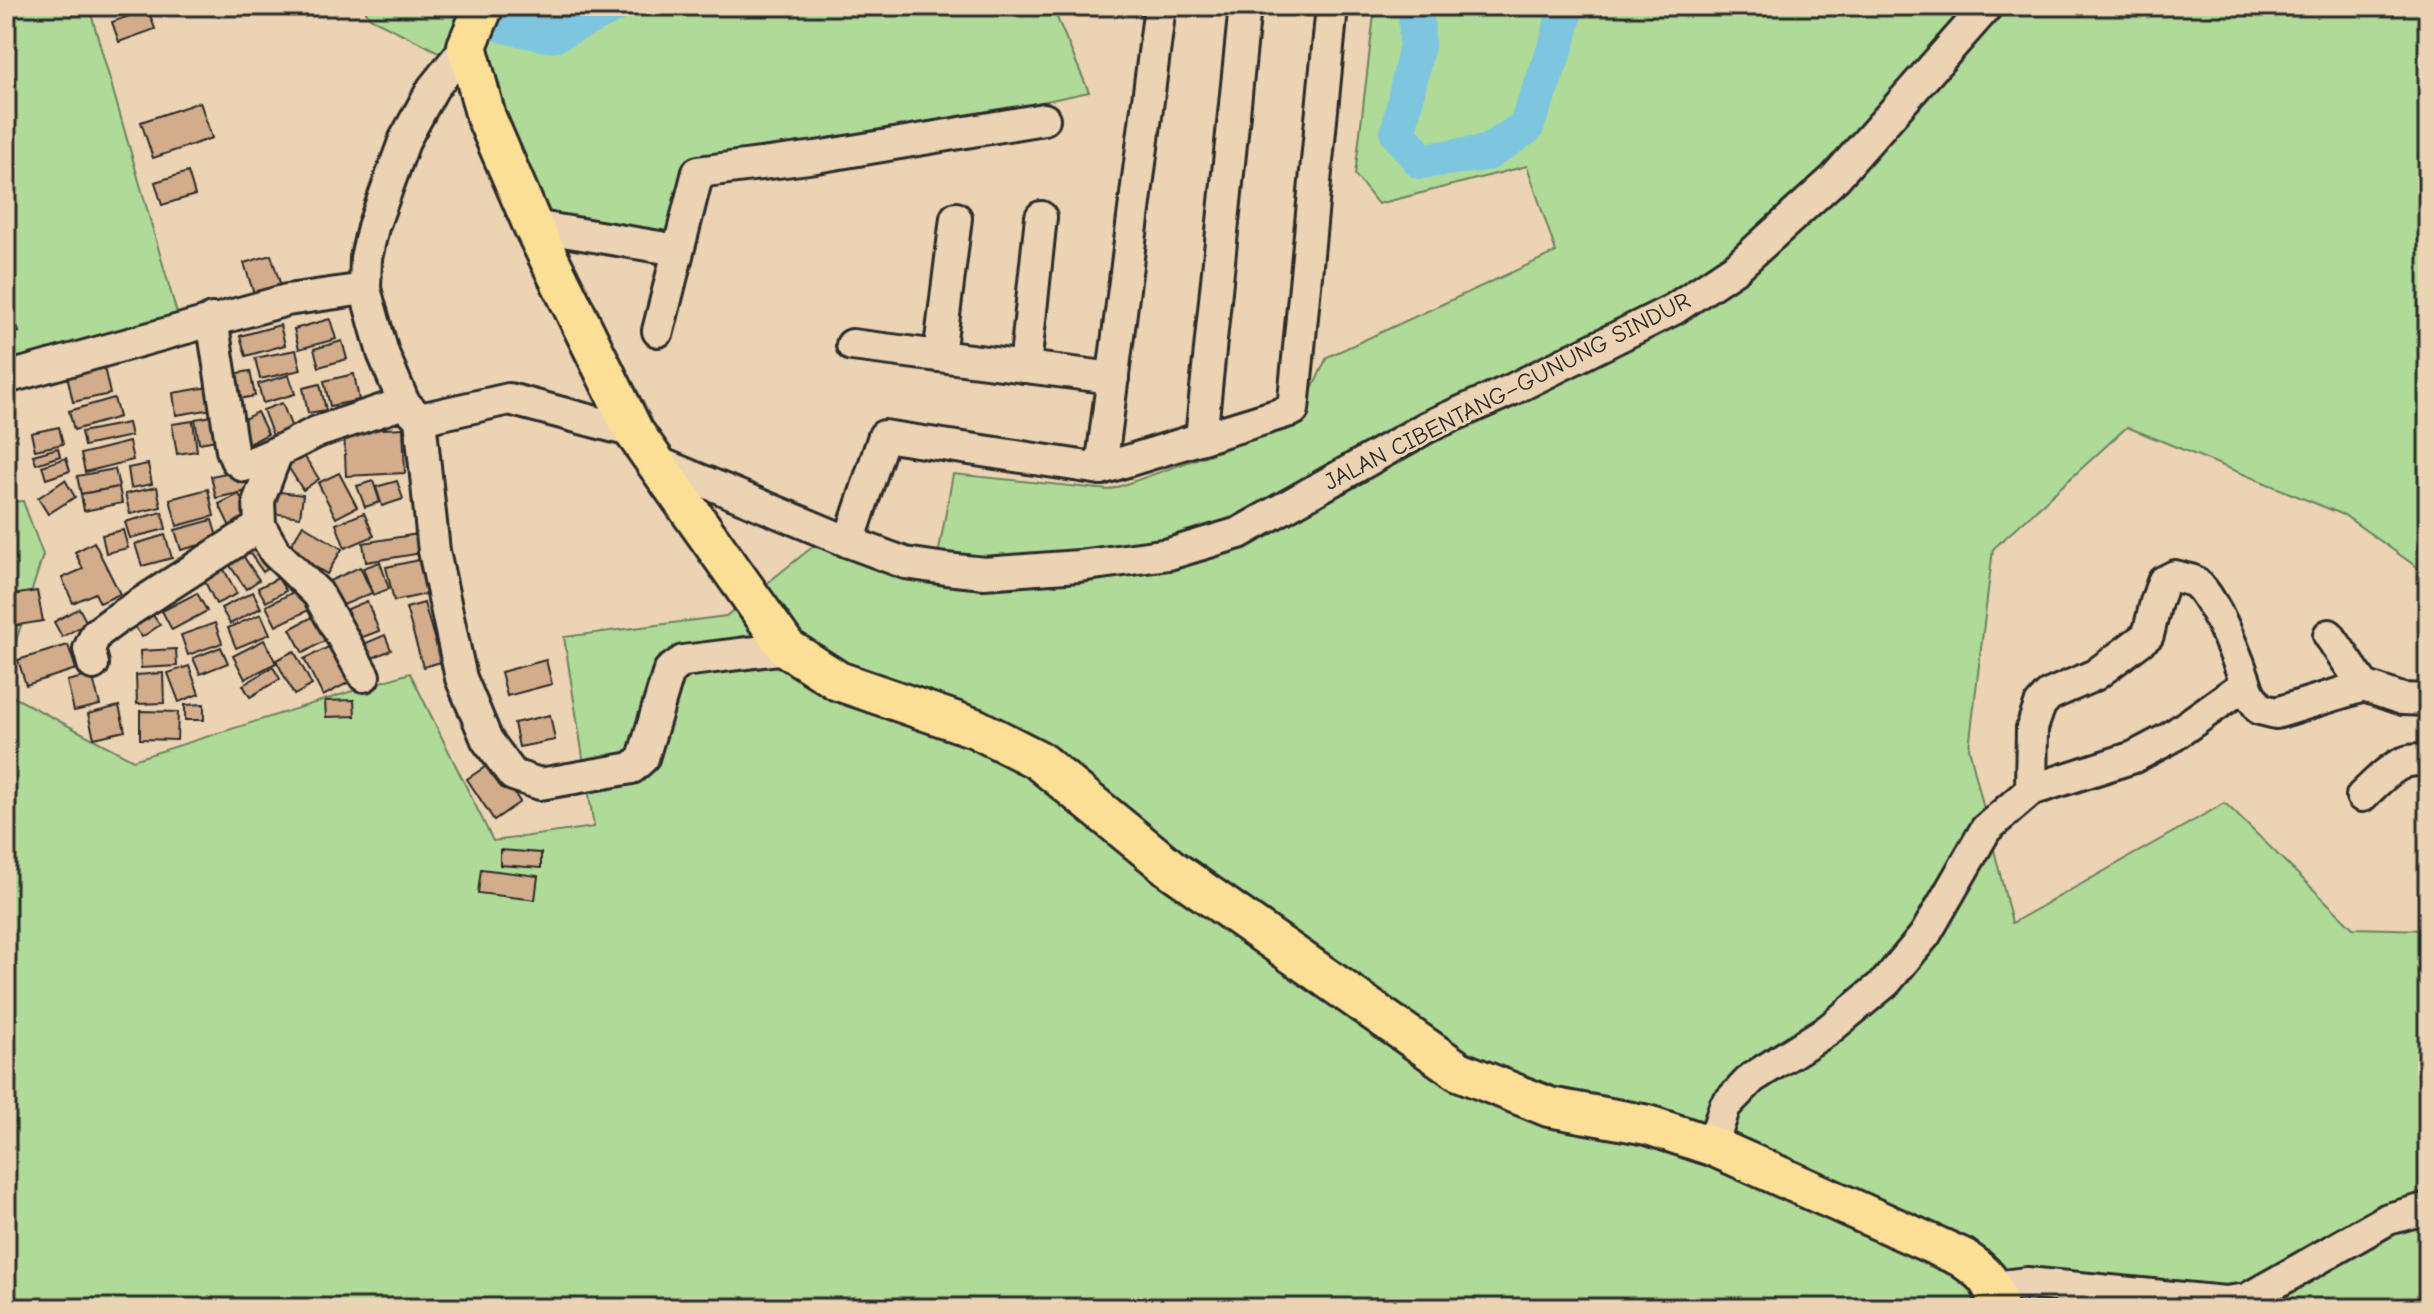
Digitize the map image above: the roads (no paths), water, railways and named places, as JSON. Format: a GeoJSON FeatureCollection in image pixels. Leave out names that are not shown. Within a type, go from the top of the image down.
{"type":"FeatureCollection","features":[{"type":"Feature","properties":{"kind":"main road"},"geometry":{"type":"LineString","coordinates":[[475,26],[486,117],[533,226],[644,447],[787,648],[838,681],[975,728],[1038,760],[1170,868],[1459,1071],[1549,1107],[1648,1125],[1712,1146],[1961,1257],[1981,1271],[1996,1298]]}},
{"type":"Feature","properties":{"kind":"street"},"geometry":{"type":"LineString","coordinates":[[1101,469],[1160,6]]}},
{"type":"Feature","properties":{"kind":"street"},"geometry":{"type":"LineString","coordinates":[[1201,438],[1245,6]]}},
{"type":"Feature","properties":{"kind":"street"},"geometry":{"type":"LineString","coordinates":[[849,542],[884,436],[1101,469],[1293,410],[1332,6]]}},
{"type":"Feature","properties":{"kind":"street","name":"JALAN CIBENTANG–GUNUNG SINDUR"},"geometry":{"type":"LineString","coordinates":[[212,319],[236,460],[244,466],[317,432],[412,411],[509,399],[644,447],[849,542],[905,563],[984,573],[1079,566],[1169,554],[1239,533],[1427,427],[1511,390],[1674,309],[1737,267],[1835,178],[1987,6]]}},
{"type":"Feature","properties":{"kind":"street"},"geometry":{"type":"LineString","coordinates":[[475,26],[433,88],[405,139],[373,227],[366,258],[365,289],[383,353],[412,411],[434,551],[461,678],[487,740],[513,775],[540,784],[632,768],[643,758],[669,671],[683,661],[787,648]]}},
{"type":"Feature","properties":{"kind":"street"},"geometry":{"type":"LineString","coordinates":[[658,331],[698,172],[816,157],[1044,119]]}},
{"type":"Feature","properties":{"kind":"street"},"geometry":{"type":"LineString","coordinates":[[1025,367],[1041,217]]}},
{"type":"Feature","properties":{"kind":"street"},"geometry":{"type":"LineString","coordinates":[[939,356],[956,218]]}},
{"type":"Feature","properties":{"kind":"street"},"geometry":{"type":"LineString","coordinates":[[533,226],[678,250]]}},
{"type":"Feature","properties":{"kind":"street"},"geometry":{"type":"LineString","coordinates":[[6,378],[287,300],[365,289]]}},
{"type":"Feature","properties":{"kind":"street"},"geometry":{"type":"LineString","coordinates":[[852,345],[1113,378]]}},
{"type":"Feature","properties":{"kind":"street"},"geometry":{"type":"LineString","coordinates":[[277,452],[259,500],[260,526],[275,552],[318,594],[364,676]]}},
{"type":"Feature","properties":{"kind":"street"},"geometry":{"type":"LineString","coordinates":[[93,664],[89,649],[96,634],[260,526]]}},
{"type":"Feature","properties":{"kind":"street"},"geometry":{"type":"LineString","coordinates":[[2031,790],[2032,728],[2040,705],[2049,695],[2095,675],[2148,635],[2163,582],[2175,576],[2195,582],[2212,604],[2243,671],[2249,693],[2260,709],[2276,713],[2364,686],[2402,699],[2428,700]]}},
{"type":"Feature","properties":{"kind":"street"},"geometry":{"type":"LineString","coordinates":[[2329,635],[2364,686]]}},
{"type":"Feature","properties":{"kind":"street"},"geometry":{"type":"LineString","coordinates":[[1712,1146],[1725,1106],[1752,1078],[1828,1030],[1886,982],[1925,935],[1986,829],[2031,790],[2134,757],[2170,738],[2236,691],[2249,693]]}},
{"type":"Feature","properties":{"kind":"street"},"geometry":{"type":"LineString","coordinates":[[2362,796],[2398,764],[2419,759],[2428,763]]}},
{"type":"Feature","properties":{"kind":"street"},"geometry":{"type":"LineString","coordinates":[[1996,1298],[2027,1283],[2225,1302],[2247,1299],[2388,1219],[2428,1208]]}},
{"type":"Feature","properties":{"kind":"waterway"},"geometry":{"type":"LineString","coordinates":[[465,6],[504,25],[552,35],[613,6]]}},
{"type":"Feature","properties":{"kind":"waterway"},"geometry":{"type":"LineString","coordinates":[[1416,6],[1417,45],[1398,133],[1421,161],[1487,153],[1526,127],[1557,44],[1566,6]]}}]}
